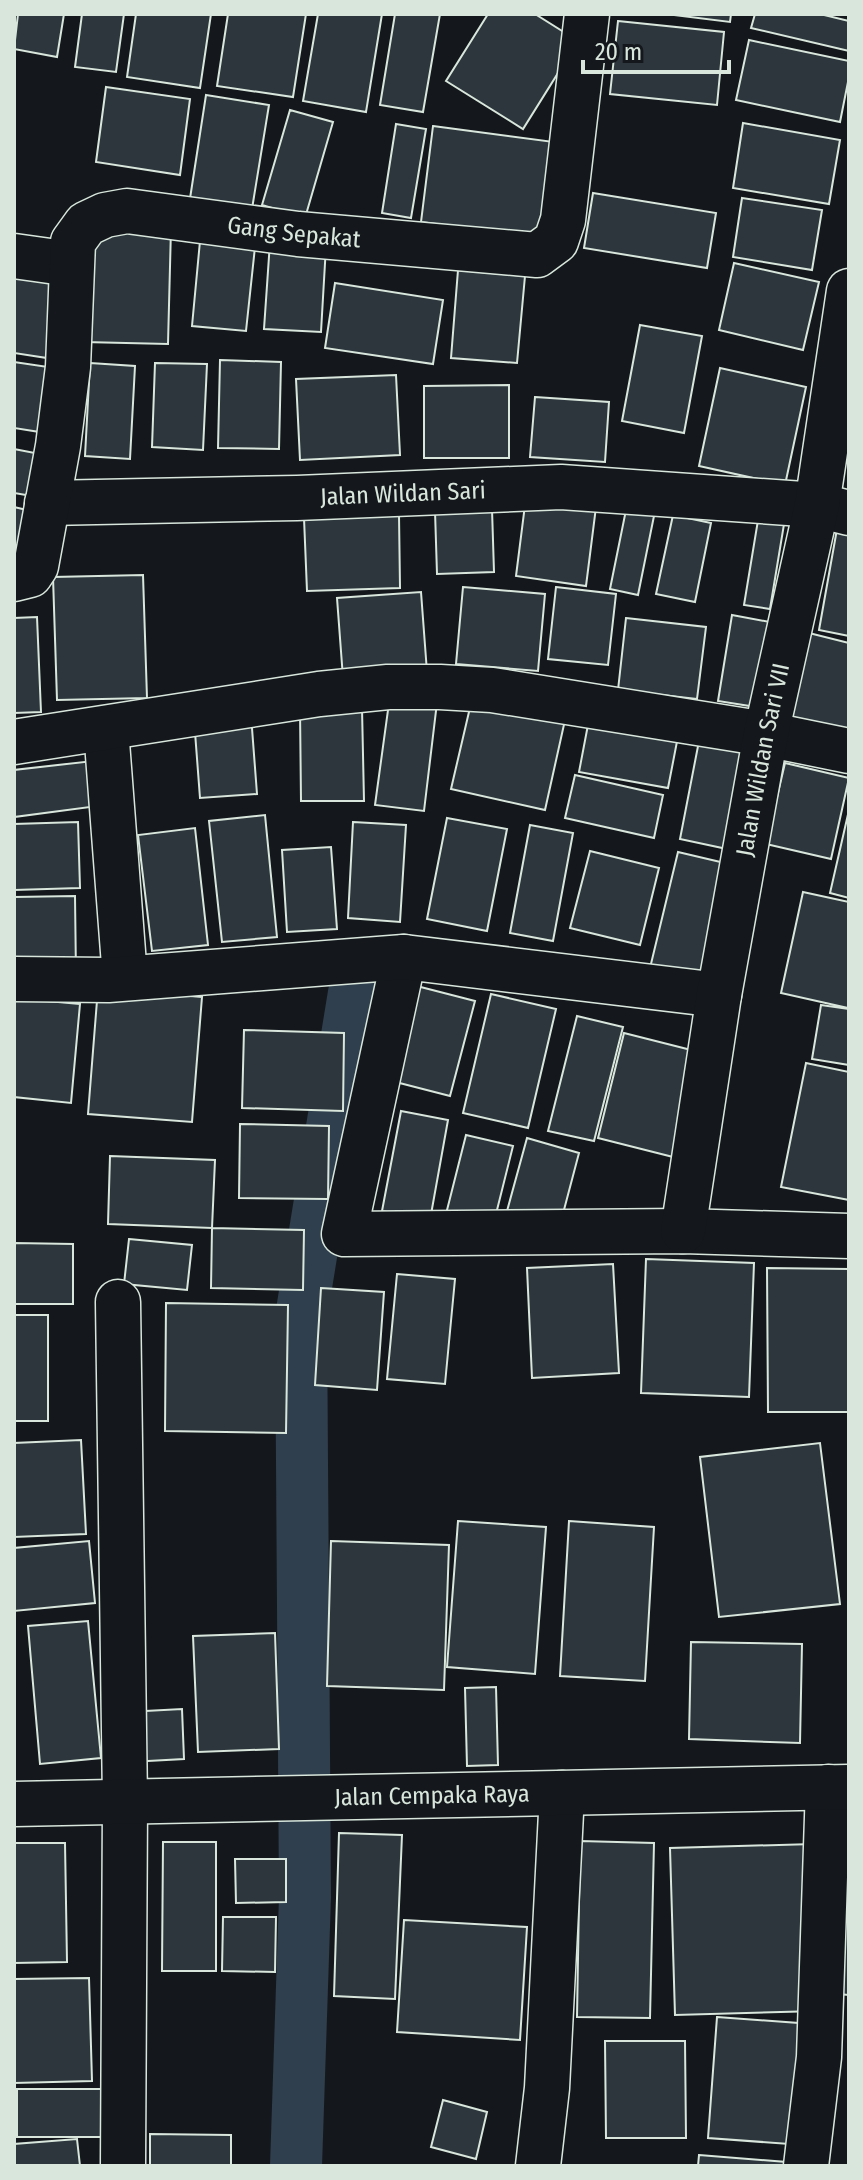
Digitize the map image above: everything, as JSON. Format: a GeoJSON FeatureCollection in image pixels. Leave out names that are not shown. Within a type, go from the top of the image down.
{"type":"FeatureCollection","features":[{"type":"Feature","properties":{"kind":"street","name":"Gang Sepakat"},"geometry":{"type":"LineString","coordinates":[[47,503],[68,367],[73,242],[86,224],[105,215],[127,211],[298,234],[537,255],[556,241],[563,220],[587,14]]}},
{"type":"Feature","properties":{"kind":"street"},"geometry":{"type":"LineString","coordinates":[[14,256],[71,264]]}},
{"type":"Feature","properties":{"kind":"street","name":"Jalan Wildan Sari VII"},"geometry":{"type":"LineString","coordinates":[[683,1231],[719,995],[766,734],[833,509],[849,291]]}},
{"type":"Feature","properties":{"kind":"street","name":"Jalan Wildan Sari"},"geometry":{"type":"LineString","coordinates":[[47,503],[297,498],[561,487],[833,509]]}},
{"type":"Feature","properties":{"kind":"street"},"geometry":{"type":"LineString","coordinates":[[14,579],[30,575],[36,566],[47,503]]}},
{"type":"Feature","properties":{"kind":"street"},"geometry":{"type":"LineString","coordinates":[[14,742],[319,694],[388,687],[440,687],[492,690],[766,734],[849,751]]}},
{"type":"Feature","properties":{"kind":"street"},"geometry":{"type":"LineString","coordinates":[[106,729],[125,978]]}},
{"type":"Feature","properties":{"kind":"street"},"geometry":{"type":"LineString","coordinates":[[404,957],[344,1234],[683,1231],[849,1236]]}},
{"type":"Feature","properties":{"kind":"street"},"geometry":{"type":"LineString","coordinates":[[14,979],[125,978],[404,957],[719,995]]}},
{"type":"Feature","properties":{"kind":"street"},"geometry":{"type":"LineString","coordinates":[[118,1302],[125,1802],[123,2166]]}},
{"type":"Feature","properties":{"kind":"street"},"geometry":{"type":"LineString","coordinates":[[806,2166],[819,2057],[839,1787]]}},
{"type":"Feature","properties":{"kind":"street","name":"Jalan Cempaka Raya"},"geometry":{"type":"LineString","coordinates":[[14,1804],[839,1787]]}},
{"type":"Feature","properties":{"kind":"street"},"geometry":{"type":"LineString","coordinates":[[538,2166],[547,2088],[562,1793]]}},
{"type":"Feature","properties":{"kind":"building"},"geometry":{"type":"Polygon","coordinates":[[[18,14],[64,14],[57,57],[14,49],[18,14]]]}},
{"type":"Feature","properties":{"kind":"building"},"geometry":{"type":"Polygon","coordinates":[[[82,14],[124,14],[116,72],[75,67],[82,14]]]}},
{"type":"Feature","properties":{"kind":"building"},"geometry":{"type":"Polygon","coordinates":[[[136,14],[211,14],[200,88],[127,77],[136,14]]]}},
{"type":"Feature","properties":{"kind":"building"},"geometry":{"type":"Polygon","coordinates":[[[228,14],[306,14],[293,97],[217,86],[228,14]]]}},
{"type":"Feature","properties":{"kind":"building"},"geometry":{"type":"Polygon","coordinates":[[[318,14],[382,14],[366,112],[303,101],[318,14]]]}},
{"type":"Feature","properties":{"kind":"building"},"geometry":{"type":"Polygon","coordinates":[[[395,14],[440,14],[423,112],[380,105],[395,14]]]}},
{"type":"Feature","properties":{"kind":"building"},"geometry":{"type":"Polygon","coordinates":[[[488,14],[535,14],[578,41],[523,129],[446,81],[488,14]]]}},
{"type":"Feature","properties":{"kind":"building"},"geometry":{"type":"Polygon","coordinates":[[[666,14],[731,14],[730,22],[666,14]]]}},
{"type":"Feature","properties":{"kind":"building"},"geometry":{"type":"Polygon","coordinates":[[[755,14],[820,14],[849,21],[849,51],[751,28],[755,14]]]}},
{"type":"Feature","properties":{"kind":"building"},"geometry":{"type":"Polygon","coordinates":[[[618,21],[724,32],[717,105],[610,94],[618,21]]]}},
{"type":"Feature","properties":{"kind":"building"},"geometry":{"type":"Polygon","coordinates":[[[749,40],[849,61],[840,122],[736,100],[749,40]]]}},
{"type":"Feature","properties":{"kind":"building"},"geometry":{"type":"Polygon","coordinates":[[[106,87],[190,99],[180,175],[96,162],[106,87]]]}},
{"type":"Feature","properties":{"kind":"building"},"geometry":{"type":"Polygon","coordinates":[[[206,95],[269,105],[251,215],[189,205],[206,95]]]}},
{"type":"Feature","properties":{"kind":"building"},"geometry":{"type":"Polygon","coordinates":[[[290,110],[333,122],[305,218],[262,205],[290,110]]]}},
{"type":"Feature","properties":{"kind":"building"},"geometry":{"type":"Polygon","coordinates":[[[743,123],[840,140],[829,204],[733,188],[743,123]]]}},
{"type":"Feature","properties":{"kind":"building"},"geometry":{"type":"Polygon","coordinates":[[[396,124],[426,129],[411,218],[382,213],[396,124]]]}},
{"type":"Feature","properties":{"kind":"building"},"geometry":{"type":"Polygon","coordinates":[[[433,126],[554,142],[542,238],[421,222],[433,126]]]}},
{"type":"Feature","properties":{"kind":"building"},"geometry":{"type":"Polygon","coordinates":[[[593,193],[716,213],[707,268],[584,248],[593,193]]]}},
{"type":"Feature","properties":{"kind":"building"},"geometry":{"type":"Polygon","coordinates":[[[742,198],[822,210],[812,270],[733,257],[742,198]]]}},
{"type":"Feature","properties":{"kind":"building"},"geometry":{"type":"Polygon","coordinates":[[[86,227],[171,228],[168,344],[84,342],[86,227]]]}},
{"type":"Feature","properties":{"kind":"building"},"geometry":{"type":"Polygon","coordinates":[[[200,241],[255,247],[246,331],[192,326],[200,241]]]}},
{"type":"Feature","properties":{"kind":"building"},"geometry":{"type":"Polygon","coordinates":[[[270,242],[326,246],[321,332],[264,329],[270,242]]]}},
{"type":"Feature","properties":{"kind":"building"},"geometry":{"type":"Polygon","coordinates":[[[734,263],[819,282],[803,350],[719,330],[734,263]]]}},
{"type":"Feature","properties":{"kind":"building"},"geometry":{"type":"Polygon","coordinates":[[[14,268],[61,276],[47,358],[14,353],[14,268]]]}},
{"type":"Feature","properties":{"kind":"building"},"geometry":{"type":"Polygon","coordinates":[[[458,270],[525,276],[517,363],[451,358],[458,270]]]}},
{"type":"Feature","properties":{"kind":"building"},"geometry":{"type":"Polygon","coordinates":[[[335,283],[443,300],[433,364],[325,348],[335,283]]]}},
{"type":"Feature","properties":{"kind":"building"},"geometry":{"type":"Polygon","coordinates":[[[640,325],[702,336],[684,433],[622,421],[640,325]]]}},
{"type":"Feature","properties":{"kind":"building"},"geometry":{"type":"Polygon","coordinates":[[[220,360],[281,362],[279,449],[218,448],[220,360]]]}},
{"type":"Feature","properties":{"kind":"building"},"geometry":{"type":"Polygon","coordinates":[[[14,362],[55,368],[46,433],[14,428],[14,362]]]}},
{"type":"Feature","properties":{"kind":"building"},"geometry":{"type":"Polygon","coordinates":[[[90,363],[135,366],[130,459],[85,456],[90,363]]]}},
{"type":"Feature","properties":{"kind":"building"},"geometry":{"type":"Polygon","coordinates":[[[155,363],[207,364],[203,450],[152,447],[155,363]]]}},
{"type":"Feature","properties":{"kind":"building"},"geometry":{"type":"Polygon","coordinates":[[[720,368],[806,387],[785,485],[699,466],[720,368]]]}},
{"type":"Feature","properties":{"kind":"building"},"geometry":{"type":"Polygon","coordinates":[[[396,375],[400,455],[300,460],[296,379],[396,375]]]}},
{"type":"Feature","properties":{"kind":"building"},"geometry":{"type":"Polygon","coordinates":[[[509,385],[509,458],[424,458],[424,386],[509,385]]]}},
{"type":"Feature","properties":{"kind":"building"},"geometry":{"type":"Polygon","coordinates":[[[535,397],[609,402],[605,462],[530,457],[535,397]]]}},
{"type":"Feature","properties":{"kind":"building"},"geometry":{"type":"Polygon","coordinates":[[[14,449],[40,454],[32,496],[14,493],[14,449]]]}},
{"type":"Feature","properties":{"kind":"building"},"geometry":{"type":"Polygon","coordinates":[[[526,497],[596,507],[586,586],[516,576],[526,497]]]}},
{"type":"Feature","properties":{"kind":"building"},"geometry":{"type":"Polygon","coordinates":[[[761,502],[787,506],[770,609],[744,605],[761,502]]]}},
{"type":"Feature","properties":{"kind":"building"},"geometry":{"type":"Polygon","coordinates":[[[627,505],[655,511],[638,595],[610,589],[627,505]]]}},
{"type":"Feature","properties":{"kind":"building"},"geometry":{"type":"Polygon","coordinates":[[[14,507],[31,511],[21,557],[14,555],[14,507]]]}},
{"type":"Feature","properties":{"kind":"building"},"geometry":{"type":"Polygon","coordinates":[[[492,509],[494,572],[437,574],[435,511],[492,509]]]}},
{"type":"Feature","properties":{"kind":"building"},"geometry":{"type":"Polygon","coordinates":[[[399,515],[400,588],[307,591],[304,518],[399,515]]]}},
{"type":"Feature","properties":{"kind":"building"},"geometry":{"type":"Polygon","coordinates":[[[673,515],[711,523],[695,602],[656,594],[673,515]]]}},
{"type":"Feature","properties":{"kind":"building"},"geometry":{"type":"Polygon","coordinates":[[[837,529],[849,531],[849,636],[819,630],[837,529]]]}},
{"type":"Feature","properties":{"kind":"building"},"geometry":{"type":"Polygon","coordinates":[[[143,575],[147,698],[57,700],[53,577],[143,575]]]}},
{"type":"Feature","properties":{"kind":"building"},"geometry":{"type":"Polygon","coordinates":[[[463,587],[545,594],[538,671],[456,664],[463,587]]]}},
{"type":"Feature","properties":{"kind":"building"},"geometry":{"type":"Polygon","coordinates":[[[556,587],[616,594],[608,665],[548,659],[556,587]]]}},
{"type":"Feature","properties":{"kind":"building"},"geometry":{"type":"Polygon","coordinates":[[[421,592],[427,672],[343,678],[337,598],[421,592]]]}},
{"type":"Feature","properties":{"kind":"building"},"geometry":{"type":"Polygon","coordinates":[[[732,615],[770,622],[756,707],[718,701],[732,615]]]}},
{"type":"Feature","properties":{"kind":"building"},"geometry":{"type":"Polygon","coordinates":[[[37,617],[41,712],[14,713],[14,618],[37,617]]]}},
{"type":"Feature","properties":{"kind":"building"},"geometry":{"type":"Polygon","coordinates":[[[626,618],[706,627],[697,699],[618,690],[626,618]]]}},
{"type":"Feature","properties":{"kind":"building"},"geometry":{"type":"Polygon","coordinates":[[[805,632],[849,643],[849,741],[783,725],[805,632]]]}},
{"type":"Feature","properties":{"kind":"building"},"geometry":{"type":"Polygon","coordinates":[[[391,688],[438,694],[424,811],[375,805],[391,688]]]}},
{"type":"Feature","properties":{"kind":"building"},"geometry":{"type":"Polygon","coordinates":[[[472,699],[565,720],[545,810],[451,789],[472,699]]]}},
{"type":"Feature","properties":{"kind":"building"},"geometry":{"type":"Polygon","coordinates":[[[362,708],[364,801],[301,801],[300,709],[362,708]]]}},
{"type":"Feature","properties":{"kind":"building"},"geometry":{"type":"Polygon","coordinates":[[[591,709],[680,726],[668,788],[579,772],[591,709]]]}},
{"type":"Feature","properties":{"kind":"building"},"geometry":{"type":"Polygon","coordinates":[[[251,715],[257,794],[200,798],[194,719],[251,715]]]}},
{"type":"Feature","properties":{"kind":"building"},"geometry":{"type":"Polygon","coordinates":[[[699,741],[747,750],[727,849],[680,839],[699,741]]]}},
{"type":"Feature","properties":{"kind":"building"},"geometry":{"type":"Polygon","coordinates":[[[93,761],[98,806],[14,817],[14,770],[93,761]]]}},
{"type":"Feature","properties":{"kind":"building"},"geometry":{"type":"Polygon","coordinates":[[[785,763],[849,778],[831,859],[766,844],[785,763]]]}},
{"type":"Feature","properties":{"kind":"building"},"geometry":{"type":"Polygon","coordinates":[[[575,775],[663,795],[654,838],[565,818],[575,775]]]}},
{"type":"Feature","properties":{"kind":"building"},"geometry":{"type":"Polygon","coordinates":[[[849,810],[849,898],[830,893],[849,810]]]}},
{"type":"Feature","properties":{"kind":"building"},"geometry":{"type":"Polygon","coordinates":[[[265,815],[277,937],[222,942],[209,821],[265,815]]]}},
{"type":"Feature","properties":{"kind":"building"},"geometry":{"type":"Polygon","coordinates":[[[447,818],[507,829],[487,931],[427,919],[447,818]]]}},
{"type":"Feature","properties":{"kind":"building"},"geometry":{"type":"Polygon","coordinates":[[[78,822],[80,888],[14,890],[14,824],[78,822]]]}},
{"type":"Feature","properties":{"kind":"building"},"geometry":{"type":"Polygon","coordinates":[[[353,822],[406,825],[400,922],[348,918],[353,822]]]}},
{"type":"Feature","properties":{"kind":"building"},"geometry":{"type":"Polygon","coordinates":[[[530,825],[573,833],[553,941],[510,933],[530,825]]]}},
{"type":"Feature","properties":{"kind":"building"},"geometry":{"type":"Polygon","coordinates":[[[195,828],[208,945],[152,951],[138,835],[195,828]]]}},
{"type":"Feature","properties":{"kind":"building"},"geometry":{"type":"Polygon","coordinates":[[[331,847],[337,929],[287,932],[282,850],[331,847]]]}},
{"type":"Feature","properties":{"kind":"building"},"geometry":{"type":"Polygon","coordinates":[[[590,851],[659,868],[640,945],[570,928],[590,851]]]}},
{"type":"Feature","properties":{"kind":"building"},"geometry":{"type":"Polygon","coordinates":[[[678,852],[729,864],[700,980],[650,968],[678,852]]]}},
{"type":"Feature","properties":{"kind":"building"},"geometry":{"type":"Polygon","coordinates":[[[803,892],[849,902],[848,1008],[781,993],[803,892]]]}},
{"type":"Feature","properties":{"kind":"building"},"geometry":{"type":"Polygon","coordinates":[[[75,896],[76,976],[14,977],[14,897],[75,896]]]}},
{"type":"Feature","properties":{"kind":"building"},"geometry":{"type":"Polygon","coordinates":[[[409,984],[475,1001],[450,1096],[384,1079],[409,984]]]}},
{"type":"Feature","properties":{"kind":"building"},"geometry":{"type":"Polygon","coordinates":[[[98,988],[202,997],[192,1122],[88,1114],[98,988]]]}},
{"type":"Feature","properties":{"kind":"building"},"geometry":{"type":"Polygon","coordinates":[[[491,994],[556,1009],[528,1128],[463,1113],[491,994]]]}},
{"type":"Feature","properties":{"kind":"building"},"geometry":{"type":"Polygon","coordinates":[[[14,998],[80,1004],[71,1103],[14,1097],[14,998]]]}},
{"type":"Feature","properties":{"kind":"building"},"geometry":{"type":"Polygon","coordinates":[[[821,1005],[849,1009],[849,1065],[812,1059],[821,1005]]]}},
{"type":"Feature","properties":{"kind":"building"},"geometry":{"type":"Polygon","coordinates":[[[577,1016],[623,1027],[594,1141],[548,1131],[577,1016]]]}},
{"type":"Feature","properties":{"kind":"building"},"geometry":{"type":"Polygon","coordinates":[[[244,1030],[344,1033],[343,1111],[242,1108],[244,1030]]]}},
{"type":"Feature","properties":{"kind":"building"},"geometry":{"type":"Polygon","coordinates":[[[624,1033],[703,1053],[677,1158],[598,1138],[624,1033]]]}},
{"type":"Feature","properties":{"kind":"building"},"geometry":{"type":"Polygon","coordinates":[[[806,1063],[849,1072],[849,1200],[781,1187],[806,1063]]]}},
{"type":"Feature","properties":{"kind":"building"},"geometry":{"type":"Polygon","coordinates":[[[401,1111],[448,1120],[430,1220],[382,1211],[401,1111]]]}},
{"type":"Feature","properties":{"kind":"building"},"geometry":{"type":"Polygon","coordinates":[[[240,1124],[329,1126],[328,1199],[239,1198],[240,1124]]]}},
{"type":"Feature","properties":{"kind":"building"},"geometry":{"type":"Polygon","coordinates":[[[466,1135],[513,1146],[493,1226],[446,1214],[466,1135]]]}},
{"type":"Feature","properties":{"kind":"building"},"geometry":{"type":"Polygon","coordinates":[[[527,1138],[579,1153],[560,1225],[507,1211],[527,1138]]]}},
{"type":"Feature","properties":{"kind":"building"},"geometry":{"type":"Polygon","coordinates":[[[110,1156],[215,1160],[212,1228],[108,1224],[110,1156]]]}},
{"type":"Feature","properties":{"kind":"building"},"geometry":{"type":"Polygon","coordinates":[[[212,1228],[304,1230],[303,1290],[211,1288],[212,1228]]]}},
{"type":"Feature","properties":{"kind":"building"},"geometry":{"type":"Polygon","coordinates":[[[129,1239],[192,1245],[187,1290],[124,1284],[129,1239]]]}},
{"type":"Feature","properties":{"kind":"building"},"geometry":{"type":"Polygon","coordinates":[[[14,1243],[73,1244],[73,1304],[14,1304],[14,1243]]]}},
{"type":"Feature","properties":{"kind":"building"},"geometry":{"type":"Polygon","coordinates":[[[646,1259],[754,1263],[749,1397],[641,1393],[646,1259]]]}},
{"type":"Feature","properties":{"kind":"building"},"geometry":{"type":"Polygon","coordinates":[[[613,1264],[619,1373],[532,1378],[527,1268],[613,1264]]]}},
{"type":"Feature","properties":{"kind":"building"},"geometry":{"type":"Polygon","coordinates":[[[767,1268],[849,1269],[849,1412],[768,1412],[767,1268]]]}},
{"type":"Feature","properties":{"kind":"building"},"geometry":{"type":"Polygon","coordinates":[[[397,1274],[455,1279],[445,1384],[387,1379],[397,1274]]]}},
{"type":"Feature","properties":{"kind":"building"},"geometry":{"type":"Polygon","coordinates":[[[321,1288],[384,1292],[377,1390],[315,1385],[321,1288]]]}},
{"type":"Feature","properties":{"kind":"building"},"geometry":{"type":"Polygon","coordinates":[[[166,1303],[288,1305],[286,1433],[165,1431],[166,1303]]]}},
{"type":"Feature","properties":{"kind":"building"},"geometry":{"type":"Polygon","coordinates":[[[14,1315],[48,1315],[48,1421],[14,1421],[14,1315]]]}},
{"type":"Feature","properties":{"kind":"building"},"geometry":{"type":"Polygon","coordinates":[[[81,1440],[86,1534],[14,1537],[14,1443],[81,1440]]]}},
{"type":"Feature","properties":{"kind":"building"},"geometry":{"type":"Polygon","coordinates":[[[820,1443],[840,1604],[719,1617],[700,1457],[820,1443]]]}},
{"type":"Feature","properties":{"kind":"building"},"geometry":{"type":"Polygon","coordinates":[[[458,1521],[546,1527],[535,1674],[447,1667],[458,1521]]]}},
{"type":"Feature","properties":{"kind":"building"},"geometry":{"type":"Polygon","coordinates":[[[569,1521],[654,1527],[645,1681],[560,1676],[569,1521]]]}},
{"type":"Feature","properties":{"kind":"building"},"geometry":{"type":"Polygon","coordinates":[[[89,1541],[95,1603],[14,1611],[14,1548],[89,1541]]]}},
{"type":"Feature","properties":{"kind":"building"},"geometry":{"type":"Polygon","coordinates":[[[331,1541],[449,1545],[444,1690],[327,1686],[331,1541]]]}},
{"type":"Feature","properties":{"kind":"building"},"geometry":{"type":"Polygon","coordinates":[[[88,1621],[101,1758],[40,1764],[28,1626],[88,1621]]]}},
{"type":"Feature","properties":{"kind":"building"},"geometry":{"type":"Polygon","coordinates":[[[275,1633],[279,1749],[198,1752],[193,1636],[275,1633]]]}},
{"type":"Feature","properties":{"kind":"building"},"geometry":{"type":"Polygon","coordinates":[[[691,1642],[802,1644],[800,1743],[689,1739],[691,1642]]]}},
{"type":"Feature","properties":{"kind":"building"},"geometry":{"type":"Polygon","coordinates":[[[496,1687],[498,1765],[467,1766],[465,1688],[496,1687]]]}},
{"type":"Feature","properties":{"kind":"building"},"geometry":{"type":"Polygon","coordinates":[[[182,1709],[184,1759],[130,1762],[127,1712],[182,1709]]]}},
{"type":"Feature","properties":{"kind":"building"},"geometry":{"type":"Polygon","coordinates":[[[339,1833],[402,1835],[395,1999],[334,1996],[339,1833]]]}},
{"type":"Feature","properties":{"kind":"building"},"geometry":{"type":"Polygon","coordinates":[[[580,1841],[654,1843],[650,2018],[577,2017],[580,1841]]]}},
{"type":"Feature","properties":{"kind":"building"},"geometry":{"type":"Polygon","coordinates":[[[163,1842],[216,1842],[216,1971],[162,1971],[163,1842]]]}},
{"type":"Feature","properties":{"kind":"building"},"geometry":{"type":"Polygon","coordinates":[[[14,1843],[65,1843],[67,1962],[14,1963],[14,1843]]]}},
{"type":"Feature","properties":{"kind":"building"},"geometry":{"type":"Polygon","coordinates":[[[813,1844],[818,2011],[675,2015],[670,1848],[813,1844]]]}},
{"type":"Feature","properties":{"kind":"building"},"geometry":{"type":"Polygon","coordinates":[[[849,1848],[849,1995],[837,1994],[849,1848]]]}},
{"type":"Feature","properties":{"kind":"building"},"geometry":{"type":"Polygon","coordinates":[[[235,1859],[286,1859],[286,1902],[236,1903],[235,1859]]]}},
{"type":"Feature","properties":{"kind":"building"},"geometry":{"type":"Polygon","coordinates":[[[223,1917],[276,1917],[275,1972],[222,1971],[223,1917]]]}},
{"type":"Feature","properties":{"kind":"building"},"geometry":{"type":"Polygon","coordinates":[[[404,1920],[527,1927],[520,2040],[397,2032],[404,1920]]]}},
{"type":"Feature","properties":{"kind":"building"},"geometry":{"type":"Polygon","coordinates":[[[89,1978],[92,2081],[14,2083],[14,1979],[89,1978]]]}},
{"type":"Feature","properties":{"kind":"building"},"geometry":{"type":"Polygon","coordinates":[[[717,2017],[812,2024],[803,2145],[708,2138],[717,2017]]]}},
{"type":"Feature","properties":{"kind":"building"},"geometry":{"type":"Polygon","coordinates":[[[605,2041],[685,2041],[686,2138],[606,2138],[605,2041]]]}},
{"type":"Feature","properties":{"kind":"building"},"geometry":{"type":"Polygon","coordinates":[[[17,2089],[106,2089],[106,2137],[17,2137],[17,2089]]]}},
{"type":"Feature","properties":{"kind":"building"},"geometry":{"type":"Polygon","coordinates":[[[443,2100],[487,2112],[476,2159],[431,2147],[443,2100]]]}},
{"type":"Feature","properties":{"kind":"building"},"geometry":{"type":"Polygon","coordinates":[[[150,2134],[231,2135],[231,2166],[150,2166],[150,2134]]]}},
{"type":"Feature","properties":{"kind":"building"},"geometry":{"type":"Polygon","coordinates":[[[77,2139],[80,2166],[14,2166],[14,2144],[77,2139]]]}},
{"type":"Feature","properties":{"kind":"building"},"geometry":{"type":"Polygon","coordinates":[[[699,2155],[799,2163],[799,2166],[698,2166],[699,2155]]]}},
{"type":"Feature","properties":{"kind":"waterway"},"geometry":{"type":"LineString","coordinates":[[296,2166],[305,1897],[301,1317],[354,993]]}}]}
